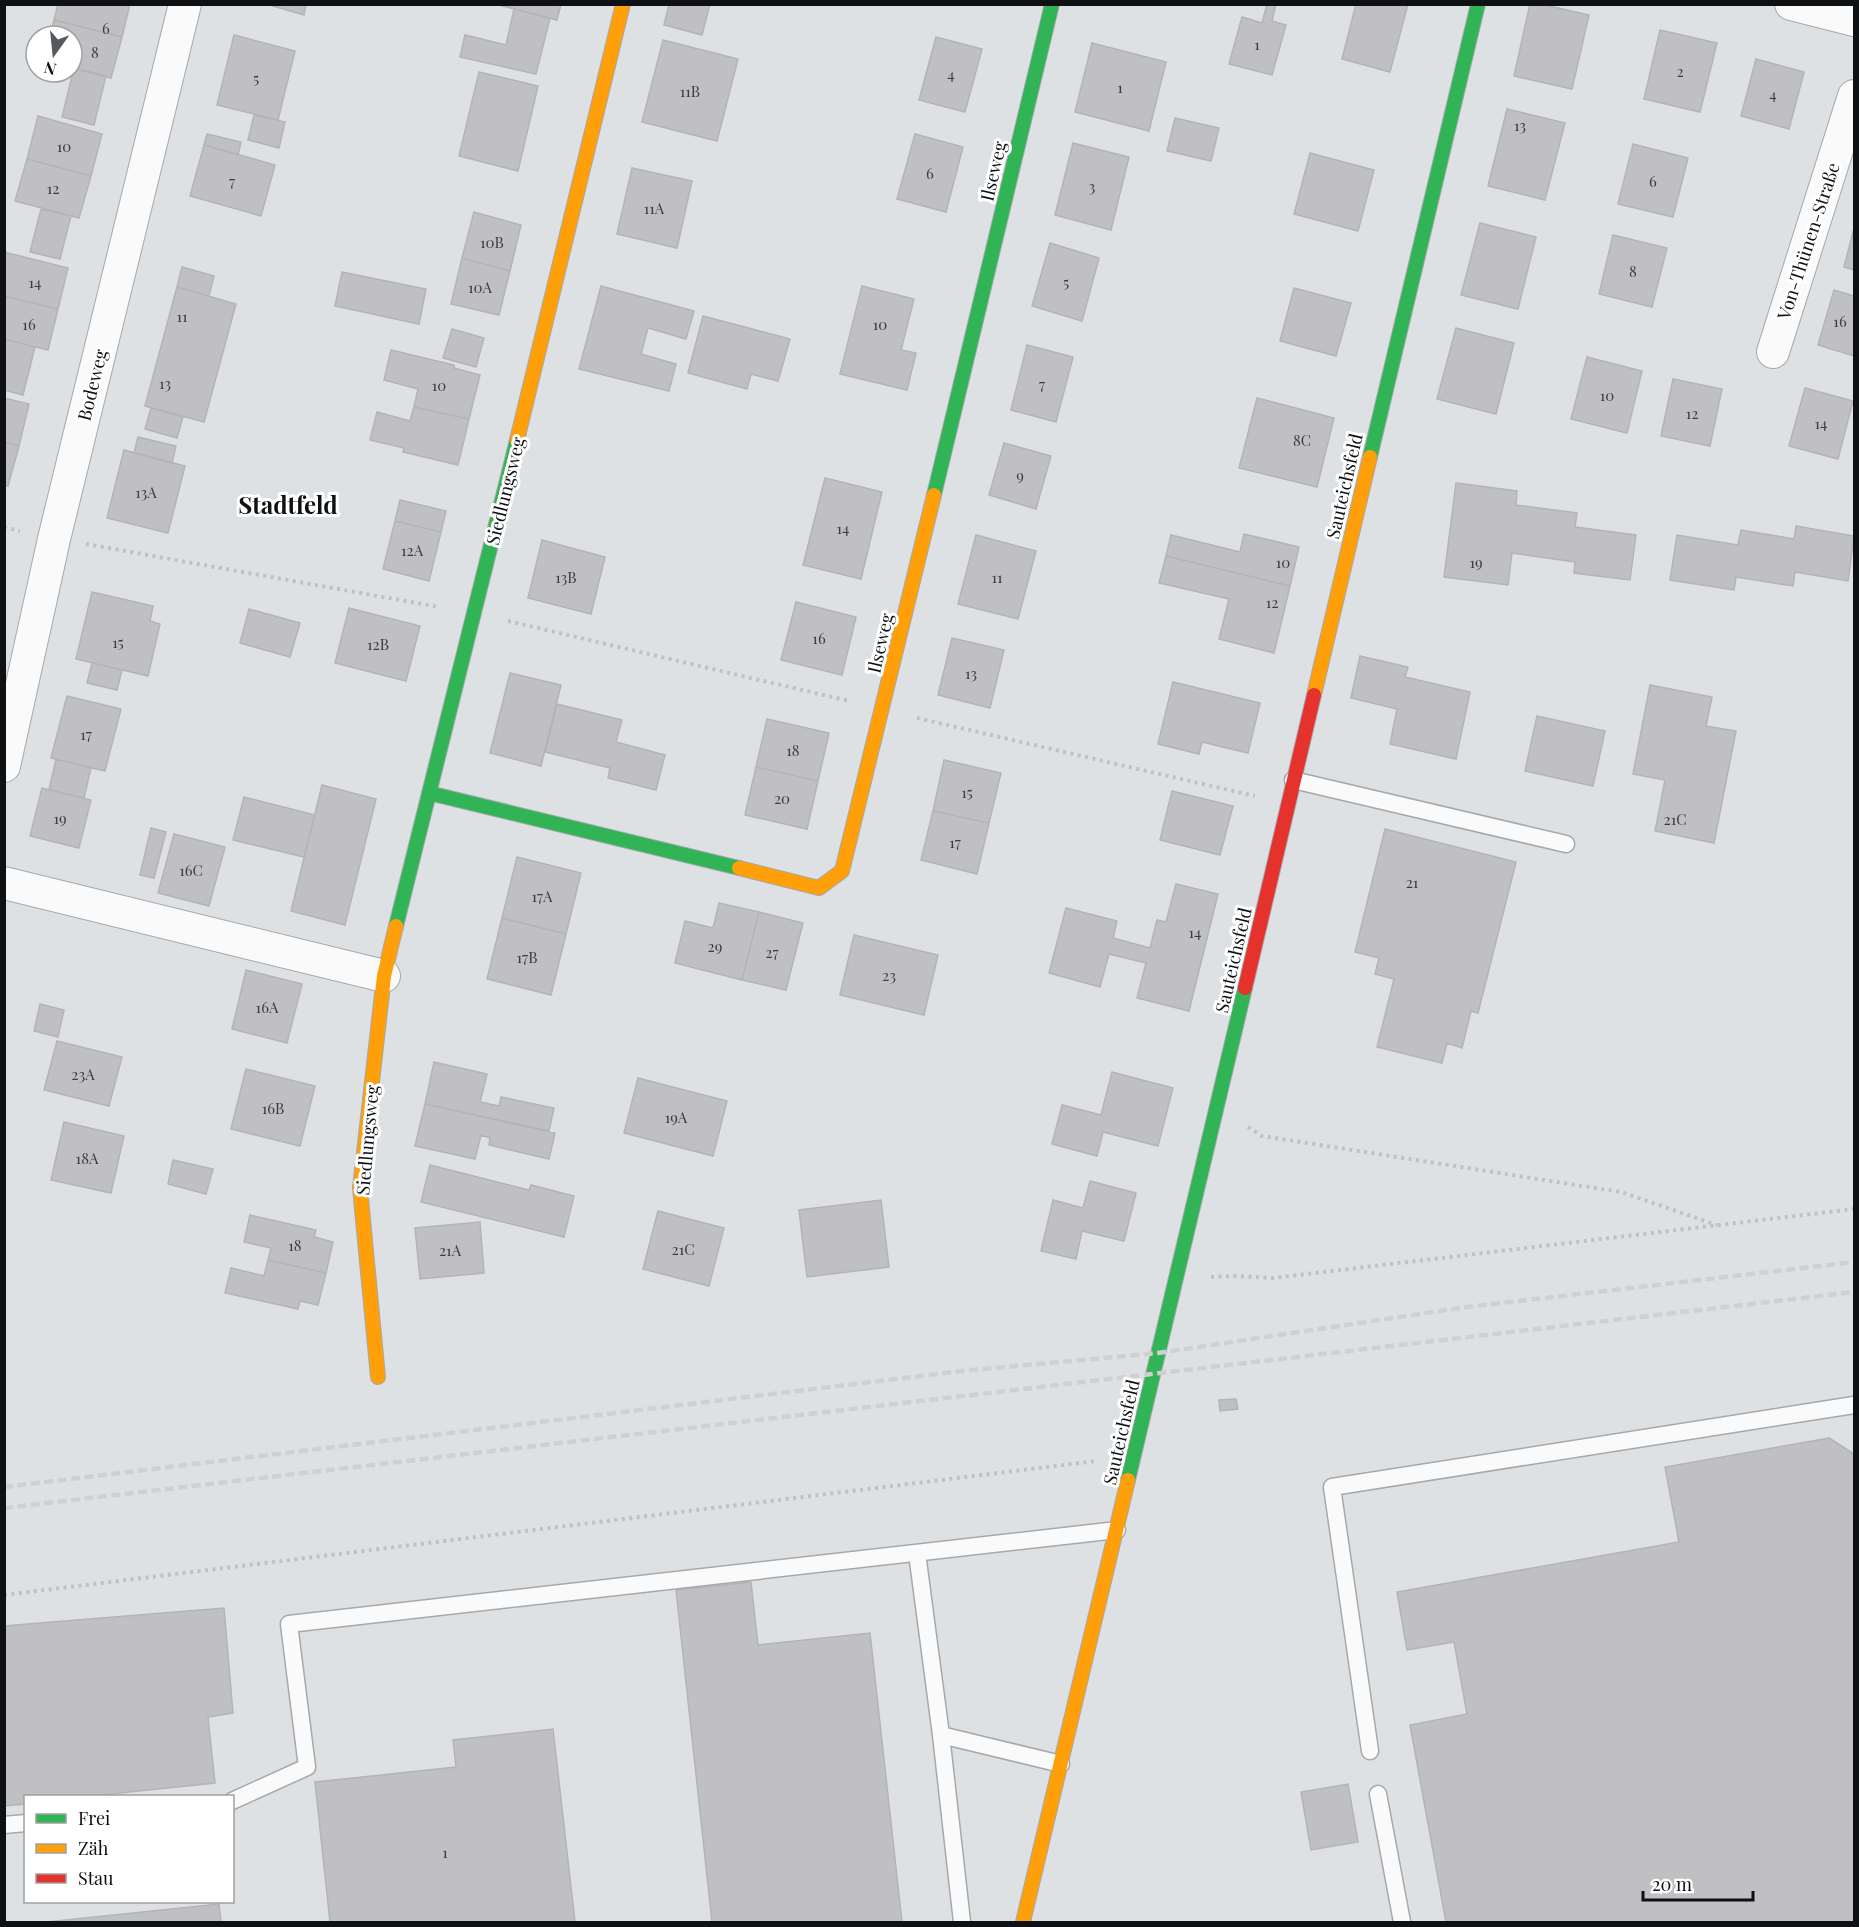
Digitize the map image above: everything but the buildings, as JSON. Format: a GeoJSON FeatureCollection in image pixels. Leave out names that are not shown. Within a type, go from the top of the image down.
{"type":"FeatureCollection","features":[{"type":"Feature","properties":{"kind":"street","name":"Bodeweg"},"geometry":{"type":"LineString","coordinates":[[4,766],[54,539],[184,4]]}},
{"type":"Feature","properties":{"kind":"street","name":"Siedlungsweg"},"geometry":{"type":"LineString","coordinates":[[378,1377],[360,1188],[384,976],[475,613],[622,4]]}},
{"type":"Feature","properties":{"kind":"street","name":"Ilseweg"},"geometry":{"type":"LineString","coordinates":[[429,793],[819,888],[842,871],[1052,4]]}},
{"type":"Feature","properties":{"kind":"street","name":"Sauteichsfeld"},"geometry":{"type":"LineString","coordinates":[[1023,1923],[1478,4]]}},
{"type":"Feature","properties":{"kind":"street"},"geometry":{"type":"LineString","coordinates":[[1791,4],[1854,20]]}},
{"type":"Feature","properties":{"kind":"street","name":"Von-Thünen-Straße"},"geometry":{"type":"LineString","coordinates":[[1773,352],[1854,96]]}},
{"type":"Feature","properties":{"kind":"street"},"geometry":{"type":"LineString","coordinates":[[4,883],[384,976]]}},
{"type":"Feature","properties":{"kind":"lane"},"geometry":{"type":"LineString","coordinates":[[1293,780],[1566,844]]}},
{"type":"Feature","properties":{"kind":"lane"},"geometry":{"type":"LineString","coordinates":[[1370,1751],[1332,1487],[1854,1405]]}},
{"type":"Feature","properties":{"kind":"lane"},"geometry":{"type":"LineString","coordinates":[[234,1800],[307,1767],[289,1624],[1117,1530]]}},
{"type":"Feature","properties":{"kind":"lane"},"geometry":{"type":"LineString","coordinates":[[917,1553],[941,1735],[962,1923]]}},
{"type":"Feature","properties":{"kind":"lane"},"geometry":{"type":"LineString","coordinates":[[941,1735],[1061,1764]]}},
{"type":"Feature","properties":{"kind":"lane"},"geometry":{"type":"LineString","coordinates":[[1378,1794],[1402,1923]]}},
{"type":"Feature","properties":{"kind":"lane"},"geometry":{"type":"LineString","coordinates":[[4,1825],[24,1822]]}},
{"type":"Feature","properties":{"kind":"path"},"geometry":{"type":"LineString","coordinates":[[4,527],[54,539],[475,613],[1288,803]]}},
{"type":"Feature","properties":{"kind":"path"},"geometry":{"type":"LineString","coordinates":[[1217,1110],[1262,1136],[1621,1192],[1721,1226]]}},
{"type":"Feature","properties":{"kind":"path"},"geometry":{"type":"LineString","coordinates":[[1176,1279],[1235,1276],[1273,1278],[1854,1209]]}},
{"type":"Feature","properties":{"kind":"path"},"geometry":{"type":"LineString","coordinates":[[4,1595],[1078,1462],[1133,1463]]}},
{"type":"Feature","properties":{"kind":"railway"},"geometry":{"type":"LineString","coordinates":[[4,1487],[962,1371],[1158,1353],[1467,1307],[1854,1262]]}},
{"type":"Feature","properties":{"kind":"railway"},"geometry":{"type":"LineString","coordinates":[[4,1508],[1854,1292]]}},
{"type":"Feature","properties":{"kind":"traffic: fast"},"geometry":{"type":"LineString","coordinates":[[934,495],[1052,4]]}},
{"type":"Feature","properties":{"kind":"traffic: fast"},"geometry":{"type":"LineString","coordinates":[[1370,457],[1478,4]]}},
{"type":"Feature","properties":{"kind":"traffic: fast"},"geometry":{"type":"LineString","coordinates":[[396,926],[517,440]]}},
{"type":"Feature","properties":{"kind":"traffic: fast"},"geometry":{"type":"LineString","coordinates":[[429,793],[739,868]]}},
{"type":"Feature","properties":{"kind":"traffic: fast"},"geometry":{"type":"LineString","coordinates":[[1128,1480],[1245,988]]}},
{"type":"Feature","properties":{"kind":"traffic: slow"},"geometry":{"type":"LineString","coordinates":[[517,440],[623,4]]}},
{"type":"Feature","properties":{"kind":"traffic: slow"},"geometry":{"type":"LineString","coordinates":[[1314,695],[1370,457]]}},
{"type":"Feature","properties":{"kind":"traffic: slow"},"geometry":{"type":"LineString","coordinates":[[739,868],[819,888],[842,871],[934,495]]}},
{"type":"Feature","properties":{"kind":"traffic: slow"},"geometry":{"type":"LineString","coordinates":[[378,1377],[360,1188],[384,976],[396,926]]}},
{"type":"Feature","properties":{"kind":"traffic: slow"},"geometry":{"type":"LineString","coordinates":[[1023,1922],[1128,1480]]}},
{"type":"Feature","properties":{"kind":"traffic: jam"},"geometry":{"type":"LineString","coordinates":[[1245,988],[1314,695]]}},
{"type":"Feature","properties":{"kind":"district","name":"Stadtfeld"},"geometry":{"type":"Point","coordinates":[288,504]}}]}
